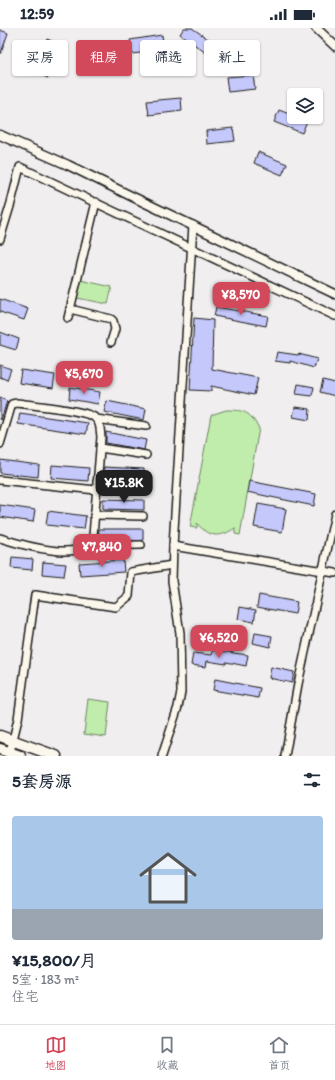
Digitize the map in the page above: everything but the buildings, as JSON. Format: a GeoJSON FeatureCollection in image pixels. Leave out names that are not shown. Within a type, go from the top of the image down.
{"type":"FeatureCollection","features":[{"type":"Feature","properties":{"kind":"main road"},"geometry":{"type":"LineString","coordinates":[[0,736],[56,756]]}},
{"type":"Feature","properties":{"kind":"main road"},"geometry":{"type":"LineString","coordinates":[[0,749],[18,755]]}},
{"type":"Feature","properties":{"kind":"street"},"geometry":{"type":"LineString","coordinates":[[316,28],[335,46]]}},
{"type":"Feature","properties":{"kind":"street"},"geometry":{"type":"LineString","coordinates":[[0,135],[68,165],[335,294]]}},
{"type":"Feature","properties":{"kind":"street"},"geometry":{"type":"LineString","coordinates":[[0,239],[20,166],[335,316]]}},
{"type":"Feature","properties":{"kind":"street"},"geometry":{"type":"LineString","coordinates":[[68,318],[96,202]]}},
{"type":"Feature","properties":{"kind":"street"},"geometry":{"type":"LineString","coordinates":[[162,756],[178,707],[181,692],[180,633],[172,581],[172,565],[193,225]]}},
{"type":"Feature","properties":{"kind":"street"},"geometry":{"type":"LineString","coordinates":[[70,309],[111,319],[115,324],[111,342]]}},
{"type":"Feature","properties":{"kind":"street"},"geometry":{"type":"LineString","coordinates":[[0,444],[12,404],[22,404],[83,413],[96,419],[146,426]]}},
{"type":"Feature","properties":{"kind":"street"},"geometry":{"type":"LineString","coordinates":[[88,546],[92,542],[93,536],[100,448],[100,428],[99,422],[96,419]]}},
{"type":"Feature","properties":{"kind":"street"},"geometry":{"type":"LineString","coordinates":[[100,448],[146,455]]}},
{"type":"Feature","properties":{"kind":"street"},"geometry":{"type":"LineString","coordinates":[[0,480],[96,490]]}},
{"type":"Feature","properties":{"kind":"street"},"geometry":{"type":"LineString","coordinates":[[97,482],[143,485]]}},
{"type":"Feature","properties":{"kind":"street"},"geometry":{"type":"LineString","coordinates":[[285,756],[298,684],[335,514]]}},
{"type":"Feature","properties":{"kind":"street"},"geometry":{"type":"LineString","coordinates":[[94,515],[143,516]]}},
{"type":"Feature","properties":{"kind":"street"},"geometry":{"type":"LineString","coordinates":[[0,538],[24,545],[58,550],[79,550],[88,546],[141,545]]}},
{"type":"Feature","properties":{"kind":"street"},"geometry":{"type":"LineString","coordinates":[[173,546],[335,573]]}},
{"type":"Feature","properties":{"kind":"street"},"geometry":{"type":"LineString","coordinates":[[18,755],[13,741],[27,659],[34,595],[116,607],[129,596],[131,572],[172,565]]}},
{"type":"Feature","properties":{"kind":"green space"},"geometry":{"type":"Polygon","coordinates":[[[80,280],[112,287],[108,304],[77,298],[80,280]]]}},
{"type":"Feature","properties":{"kind":"green space"},"geometry":{"type":"Polygon","coordinates":[[[226,410],[237,410],[246,413],[252,418],[259,428],[240,535],[235,534],[235,528],[225,534],[215,535],[206,532],[197,523],[197,528],[190,527],[211,415],[226,410]]]}},
{"type":"Feature","properties":{"kind":"green space"},"geometry":{"type":"Polygon","coordinates":[[[88,699],[110,702],[106,737],[84,734],[88,699]]]}}]}
